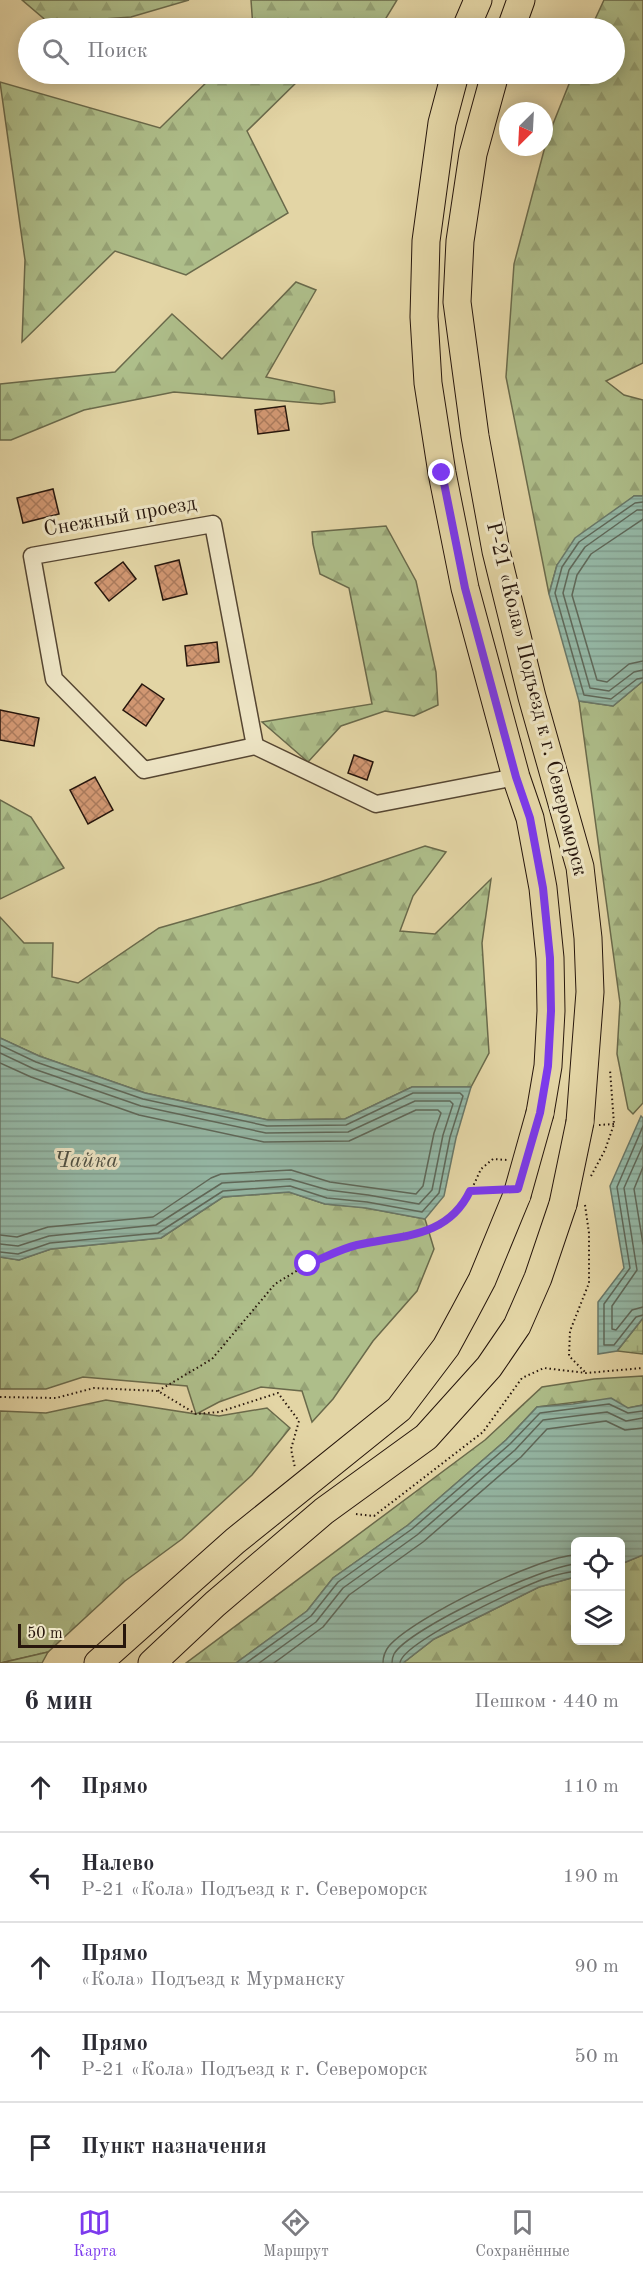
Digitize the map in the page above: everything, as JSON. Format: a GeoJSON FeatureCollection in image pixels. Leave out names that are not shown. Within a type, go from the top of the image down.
{"type":"FeatureCollection","features":[{"type":"Feature","properties":{"kind":"main road"},"geometry":{"type":"LineString","coordinates":[[470,18],[478,0]]}},
{"type":"Feature","properties":{"kind":"main road"},"geometry":{"type":"LineString","coordinates":[[515,18],[521,0]]}},
{"type":"Feature","properties":{"kind":"main road","name":"Р-21 «Кола» Подъезд к г. Североморск"},"geometry":{"type":"LineString","coordinates":[[98,1663],[235,1541],[299,1492],[399,1409],[446,1347],[482,1280],[518,1192],[540,1113],[548,1066],[551,1011],[550,958],[541,876],[530,818],[516,777],[465,588],[442,473],[428,382],[424,316],[426,241],[442,123],[452,84]]}},
{"type":"Feature","properties":{"kind":"main road","name":"Р-21 «Кола» Подъезд к г. Североморск"},"geometry":{"type":"LineString","coordinates":[[153,1663],[215,1604],[324,1511],[426,1437],[489,1367],[517,1326],[574,1203],[590,992],[588,938],[580,867],[532,697],[496,551],[475,436],[457,302],[460,241],[473,154],[492,84]]}},
{"type":"Feature","properties":{"kind":"street","name":"Снежный проезд"},"geometry":{"type":"LineString","coordinates":[[213,524],[255,746],[144,770],[54,679],[32,556],[213,524]]}},
{"type":"Feature","properties":{"kind":"street"},"geometry":{"type":"LineString","coordinates":[[255,746],[376,804],[516,777]]}},
{"type":"Feature","properties":{"kind":"path"},"geometry":{"type":"LineString","coordinates":[[589,1181],[605,1150],[614,1124],[610,1070]]}},
{"type":"Feature","properties":{"kind":"path"},"geometry":{"type":"LineString","coordinates":[[158,1391],[212,1359],[275,1284],[308,1264],[356,1246],[398,1240],[438,1226],[464,1206],[482,1169],[493,1159],[512,1160]]}},
{"type":"Feature","properties":{"kind":"path"},"geometry":{"type":"LineString","coordinates":[[470,1191],[518,1192]]}},
{"type":"Feature","properties":{"kind":"path"},"geometry":{"type":"LineString","coordinates":[[574,1203],[589,1233],[589,1283],[570,1331],[569,1356],[586,1373]]}},
{"type":"Feature","properties":{"kind":"path"},"geometry":{"type":"LineString","coordinates":[[354,1514],[374,1516],[483,1432],[522,1378],[544,1368],[586,1373],[643,1368]]}},
{"type":"Feature","properties":{"kind":"path"},"geometry":{"type":"LineString","coordinates":[[0,1397],[56,1398],[94,1388],[158,1391],[196,1414],[219,1412],[278,1393],[299,1421],[291,1449],[299,1492]]}},
{"type":"Feature","properties":{"kind":"green space"},"geometry":{"type":"Polygon","coordinates":[[[22,0],[189,0],[131,17],[43,18],[22,0]]]}},
{"type":"Feature","properties":{"kind":"green space"},"geometry":{"type":"Polygon","coordinates":[[[251,0],[397,0],[386,18],[252,18],[251,0]]]}},
{"type":"Feature","properties":{"kind":"green space"},"geometry":{"type":"Polygon","coordinates":[[[604,0],[643,0],[643,363],[606,381],[624,395],[643,400],[643,496],[634,496],[557,565],[549,594],[506,377],[514,264],[543,156],[553,156],[553,124],[569,84],[625,84],[625,18],[596,18],[604,0]]]}},
{"type":"Feature","properties":{"kind":"green space"},"geometry":{"type":"Polygon","coordinates":[[[0,82],[160,128],[205,84],[295,84],[247,131],[288,213],[186,275],[115,251],[22,342],[25,260],[0,82]]]}},
{"type":"Feature","properties":{"kind":"green space"},"geometry":{"type":"Polygon","coordinates":[[[296,282],[316,290],[266,377],[334,391],[335,402],[321,404],[174,392],[84,410],[11,440],[0,440],[0,384],[115,372],[172,314],[222,359],[296,282]]]}},
{"type":"Feature","properties":{"kind":"green space"},"geometry":{"type":"Polygon","coordinates":[[[386,526],[416,581],[436,672],[438,705],[414,716],[385,711],[341,726],[308,762],[262,722],[372,704],[349,588],[320,574],[312,532],[386,526]]]}},
{"type":"Feature","properties":{"kind":"green space"},"geometry":{"type":"Polygon","coordinates":[[[643,681],[643,1103],[633,1114],[628,1109],[617,1054],[620,1003],[579,701],[613,706],[643,681]]]}},
{"type":"Feature","properties":{"kind":"green space"},"geometry":{"type":"Polygon","coordinates":[[[0,800],[31,817],[64,868],[0,899],[0,800]]]}},
{"type":"Feature","properties":{"kind":"green space"},"geometry":{"type":"Polygon","coordinates":[[[425,846],[446,852],[413,896],[400,931],[435,934],[491,879],[482,943],[489,1053],[471,1087],[412,1087],[345,1119],[268,1120],[145,1093],[39,1056],[0,1038],[0,917],[24,943],[53,943],[52,977],[78,983],[159,928],[320,882],[425,846]]]}},
{"type":"Feature","properties":{"kind":"green space"},"geometry":{"type":"Polygon","coordinates":[[[289,1192],[325,1204],[361,1207],[425,1219],[434,1249],[417,1291],[373,1341],[333,1399],[312,1422],[302,1391],[261,1387],[219,1402],[198,1413],[219,1416],[267,1408],[290,1428],[252,1475],[182,1539],[125,1581],[48,1652],[0,1663],[0,1411],[46,1413],[106,1400],[196,1414],[187,1386],[83,1377],[46,1389],[0,1389],[0,1257],[19,1260],[51,1249],[161,1238],[223,1197],[289,1192]]]}},
{"type":"Feature","properties":{"kind":"green space"},"geometry":{"type":"Polygon","coordinates":[[[643,1318],[643,1354],[617,1351],[643,1318]]]}},
{"type":"Feature","properties":{"kind":"green space"},"geometry":{"type":"Polygon","coordinates":[[[643,1376],[643,1405],[628,1408],[585,1401],[537,1407],[506,1440],[408,1525],[333,1578],[307,1611],[236,1663],[186,1663],[485,1440],[542,1387],[594,1379],[643,1376]]]}},
{"type":"Feature","properties":{"kind":"green space"},"geometry":{"type":"Polygon","coordinates":[[[643,1555],[643,1663],[403,1663],[434,1639],[539,1587],[571,1578],[571,1645],[625,1645],[625,1562],[643,1555]]]}},
{"type":"Feature","properties":{"kind":"green space"},"geometry":{"type":"Polygon","coordinates":[[[48,1652],[42,1663],[1,1663],[48,1652]]]}},
{"type":"Feature","properties":{"kind":"water"},"geometry":{"type":"Polygon","coordinates":[[[634,496],[643,496],[643,681],[613,706],[579,701],[549,594],[557,565],[575,538],[634,496]]]}},
{"type":"Feature","properties":{"kind":"water","name":"Чайка"},"geometry":{"type":"Polygon","coordinates":[[[0,1038],[39,1056],[145,1093],[268,1120],[345,1119],[412,1087],[471,1087],[456,1138],[444,1196],[425,1219],[366,1208],[325,1204],[289,1192],[223,1197],[161,1238],[51,1249],[19,1260],[0,1257],[0,1038]]]}},
{"type":"Feature","properties":{"kind":"water"},"geometry":{"type":"Polygon","coordinates":[[[641,1116],[643,1118],[643,1318],[617,1351],[598,1354],[598,1302],[624,1268],[610,1186],[641,1116]]]}},
{"type":"Feature","properties":{"kind":"water"},"geometry":{"type":"Polygon","coordinates":[[[611,1398],[628,1408],[643,1405],[643,1555],[625,1562],[625,1537],[571,1537],[571,1578],[539,1587],[434,1639],[403,1663],[236,1663],[307,1611],[333,1578],[408,1525],[506,1440],[537,1407],[611,1398]]]}},
{"type":"Feature","properties":{"kind":"building"},"geometry":{"type":"Polygon","coordinates":[[[285,406],[289,430],[258,434],[255,410],[285,406]]]}},
{"type":"Feature","properties":{"kind":"building"},"geometry":{"type":"Polygon","coordinates":[[[53,489],[59,514],[23,523],[17,498],[53,489]]]}},
{"type":"Feature","properties":{"kind":"building"},"geometry":{"type":"Polygon","coordinates":[[[179,560],[187,594],[163,600],[155,566],[179,560]]]}},
{"type":"Feature","properties":{"kind":"building"},"geometry":{"type":"Polygon","coordinates":[[[123,562],[136,579],[109,601],[95,583],[123,562]]]}},
{"type":"Feature","properties":{"kind":"building"},"geometry":{"type":"Polygon","coordinates":[[[217,642],[219,662],[187,666],[185,646],[217,642]]]}},
{"type":"Feature","properties":{"kind":"building"},"geometry":{"type":"Polygon","coordinates":[[[142,684],[164,699],[146,726],[123,710],[142,684]]]}},
{"type":"Feature","properties":{"kind":"building"},"geometry":{"type":"Polygon","coordinates":[[[0,710],[39,718],[34,746],[0,740],[0,710]]]}},
{"type":"Feature","properties":{"kind":"building"},"geometry":{"type":"Polygon","coordinates":[[[354,755],[373,762],[367,780],[348,773],[354,755]]]}},
{"type":"Feature","properties":{"kind":"building"},"geometry":{"type":"Polygon","coordinates":[[[95,777],[113,810],[88,824],[70,790],[95,777]]]}},
{"type":"Feature","properties":{"kind":"route"},"geometry":{"type":"LineString","coordinates":[[308,1264],[356,1246],[398,1240],[438,1226],[464,1206],[470,1191],[518,1189],[540,1113],[548,1066],[551,1011],[550,958],[543,888],[530,818],[516,777],[465,588],[442,473]]}}]}
